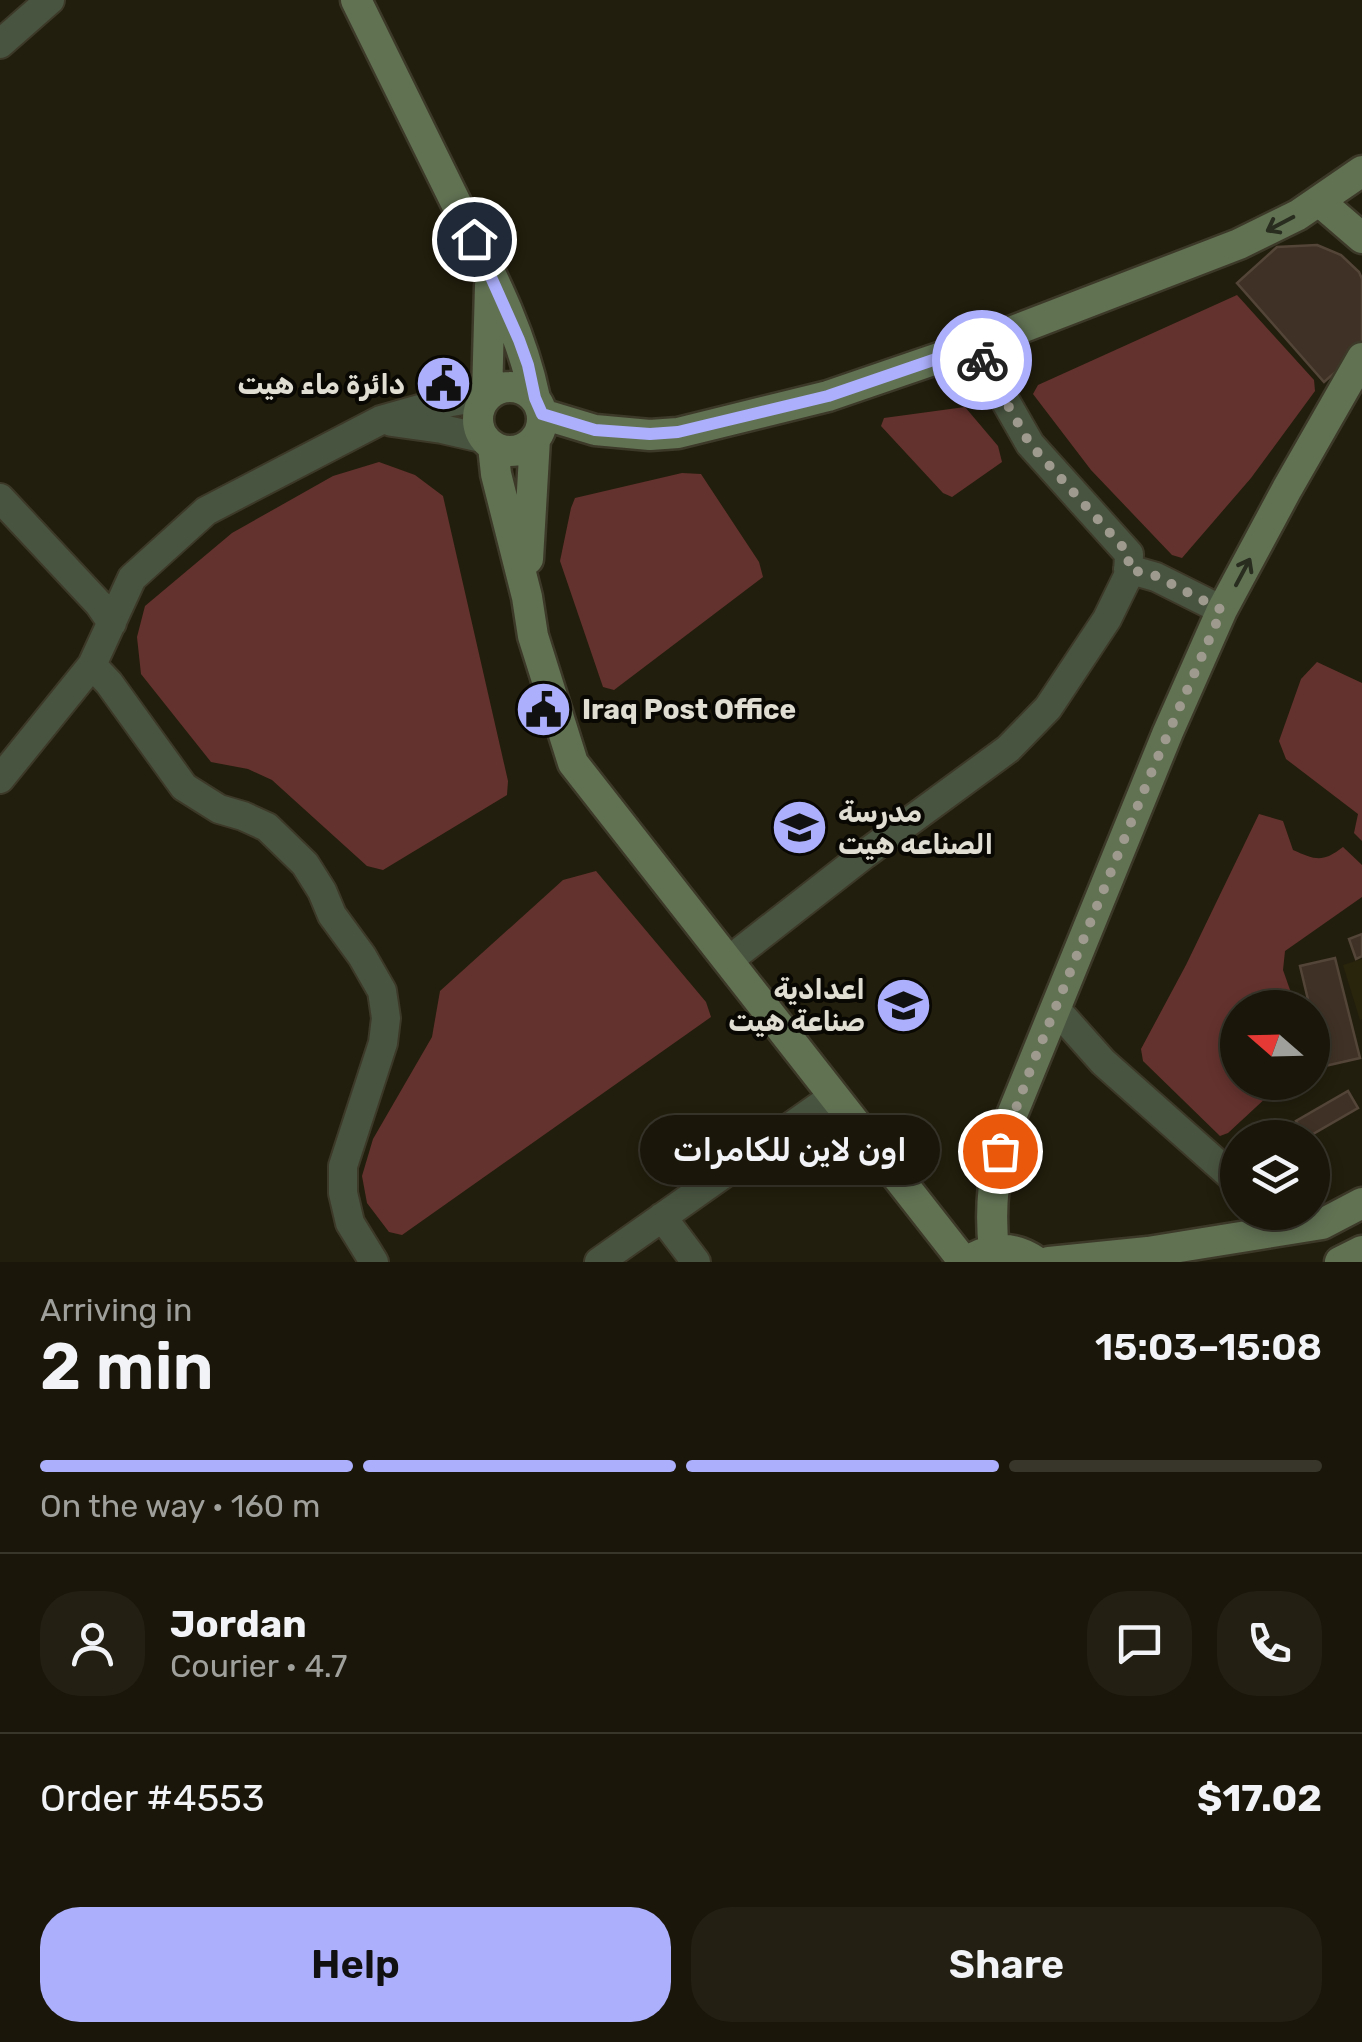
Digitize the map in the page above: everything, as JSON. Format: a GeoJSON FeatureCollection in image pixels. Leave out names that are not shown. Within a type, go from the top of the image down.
{"type":"FeatureCollection","features":[{"type":"Feature","properties":{"kind":"street"},"geometry":{"type":"LineString","coordinates":[[0,44],[50,0]]}},
{"type":"Feature","properties":{"kind":"street"},"geometry":{"type":"LineString","coordinates":[[356,0],[490,273],[528,365],[537,417],[527,597]]}},
{"type":"Feature","properties":{"kind":"street"},"geometry":{"type":"LineString","coordinates":[[537,417],[595,430],[678,432],[828,396],[974,346],[1239,244],[1275,228],[1362,172]]}},
{"type":"Feature","properties":{"kind":"street"},"geometry":{"type":"LineString","coordinates":[[1319,201],[1362,238]]}},
{"type":"Feature","properties":{"kind":"street"},"geometry":{"type":"LineString","coordinates":[[488,396],[490,273]]}},
{"type":"Feature","properties":{"kind":"street"},"geometry":{"type":"LineString","coordinates":[[728,960],[1008,748],[1048,708],[1107,618],[1128,576],[1129,554],[1030,444],[974,346]]}},
{"type":"Feature","properties":{"kind":"street"},"geometry":{"type":"LineString","coordinates":[[975,1258],[992,1200],[1000,1151],[1168,732],[1222,610],[1362,358]]}},
{"type":"Feature","properties":{"kind":"street"},"geometry":{"type":"LineString","coordinates":[[381,420],[442,430],[489,443],[510,451],[528,446],[537,417],[524,390],[498,389],[482,404],[478,422],[489,443],[533,636],[573,763],[834,1096],[975,1258]]}},
{"type":"Feature","properties":{"kind":"street"},"geometry":{"type":"LineString","coordinates":[[0,779],[92,664],[132,578],[206,510],[381,420],[434,405],[488,396]]}},
{"type":"Feature","properties":{"kind":"street"},"geometry":{"type":"LineString","coordinates":[[0,498],[112,623]]}},
{"type":"Feature","properties":{"kind":"street"},"geometry":{"type":"LineString","coordinates":[[1128,569],[1156,576],[1222,610]]}},
{"type":"Feature","properties":{"kind":"street"},"geometry":{"type":"LineString","coordinates":[[92,664],[184,787],[219,809],[268,827],[305,864],[382,991],[386,1018],[383,1043],[343,1166],[343,1193],[350,1223],[374,1262]]}},
{"type":"Feature","properties":{"kind":"street"},"geometry":{"type":"LineString","coordinates":[[1055,1008],[1102,1062],[1220,1166]]}},
{"type":"Feature","properties":{"kind":"street"},"geometry":{"type":"LineString","coordinates":[[598,1262],[834,1096]]}},
{"type":"Feature","properties":{"kind":"street"},"geometry":{"type":"LineString","coordinates":[[1330,1220],[1362,1204]]}},
{"type":"Feature","properties":{"kind":"street"},"geometry":{"type":"LineString","coordinates":[[662,1217],[696,1262]]}},
{"type":"Feature","properties":{"kind":"street"},"geometry":{"type":"LineString","coordinates":[[1050,1262],[1148,1252],[1247,1230]]}},
{"type":"Feature","properties":{"kind":"street"},"geometry":{"type":"LineString","coordinates":[[975,1258],[1010,1249],[1037,1262]]}},
{"type":"Feature","properties":{"kind":"street"},"geometry":{"type":"LineString","coordinates":[[1340,1262],[1362,1251]]}},
{"type":"Feature","properties":{"kind":"shaded area"},"geometry":{"type":"Polygon","coordinates":[[[1237,295],[1314,380],[1315,391],[1251,478],[1182,558],[1172,555],[1091,470],[1033,394],[1038,385],[1237,295]]]}},
{"type":"Feature","properties":{"kind":"shaded area"},"geometry":{"type":"Polygon","coordinates":[[[965,407],[998,446],[1002,462],[952,497],[943,493],[881,426],[884,418],[965,407]]]}},
{"type":"Feature","properties":{"kind":"shaded area"},"geometry":{"type":"Polygon","coordinates":[[[379,462],[415,475],[443,496],[508,781],[507,795],[383,870],[367,866],[272,780],[248,769],[211,762],[141,674],[137,637],[145,606],[232,533],[333,476],[379,462]]]}},
{"type":"Feature","properties":{"kind":"shaded area"},"geometry":{"type":"Polygon","coordinates":[[[682,473],[701,474],[759,562],[763,577],[614,690],[603,687],[560,561],[571,508],[575,498],[682,473]]]}},
{"type":"Feature","properties":{"kind":"shaded area"},"geometry":{"type":"Polygon","coordinates":[[[1317,662],[1362,683],[1362,841],[1354,833],[1358,814],[1286,759],[1279,741],[1301,679],[1317,662]]]}},
{"type":"Feature","properties":{"kind":"shaded area"},"geometry":{"type":"Polygon","coordinates":[[[1259,814],[1283,821],[1293,850],[1324,858],[1343,847],[1362,865],[1362,897],[1285,951],[1283,970],[1290,990],[1220,990],[1220,1100],[1264,1100],[1242,1120],[1220,1120],[1220,1136],[1143,1061],[1141,1049],[1259,814]]]}},
{"type":"Feature","properties":{"kind":"shaded area"},"geometry":{"type":"Polygon","coordinates":[[[596,871],[706,1002],[711,1017],[402,1235],[389,1232],[367,1203],[362,1176],[373,1139],[432,1037],[440,991],[563,880],[596,871]]]}},
{"type":"Feature","properties":{"kind":"shaded area"},"geometry":{"type":"Polygon","coordinates":[[[1362,959],[1362,1019],[1360,1020],[1343,965],[1362,959]]]}},
{"type":"Feature","properties":{"kind":"building"},"geometry":{"type":"Polygon","coordinates":[[[1317,245],[1341,255],[1362,279],[1362,344],[1324,382],[1237,283],[1277,247],[1317,245]]]}},
{"type":"Feature","properties":{"kind":"building"},"geometry":{"type":"Polygon","coordinates":[[[1362,934],[1362,956],[1356,959],[1349,939],[1362,934]]]}},
{"type":"Feature","properties":{"kind":"building"},"geometry":{"type":"Polygon","coordinates":[[[1335,958],[1360,1058],[1330,1065],[1330,990],[1306,990],[1300,966],[1335,958]]]}},
{"type":"Feature","properties":{"kind":"building"},"geometry":{"type":"Polygon","coordinates":[[[1348,1091],[1358,1108],[1330,1124],[1330,1120],[1298,1120],[1348,1091]]]}},
{"type":"Feature","properties":{"kind":"way so far"},"geometry":{"type":"LineString","coordinates":[[982,360],[1030,444],[1129,554],[1128,569],[1156,576],[1222,610],[1154,766],[1000,1151]]}},
{"type":"Feature","properties":{"kind":"place","name":"دائرة ماء هيت"},"geometry":{"type":"Point","coordinates":[444,384]}},
{"type":"Feature","properties":{"kind":"place","name":"Iraq Post Office"},"geometry":{"type":"Point","coordinates":[543,709]}},
{"type":"Feature","properties":{"kind":"place","name":"مدرسة الصناعه هيت"},"geometry":{"type":"Point","coordinates":[799,828]}},
{"type":"Feature","properties":{"kind":"place","name":"اعدادية صناعة هيت"},"geometry":{"type":"Point","coordinates":[904,1005]}},
{"type":"Feature","properties":{"kind":"place","name":"اون لاين للكامرات"},"geometry":{"type":"Point","coordinates":[1000,1151]}},
{"type":"Feature","properties":{"kind":"route"},"geometry":{"type":"LineString","coordinates":[[474,239],[519,340],[542,414],[595,430],[622,434],[678,432],[828,396],[974,346],[982,360]]}}]}
